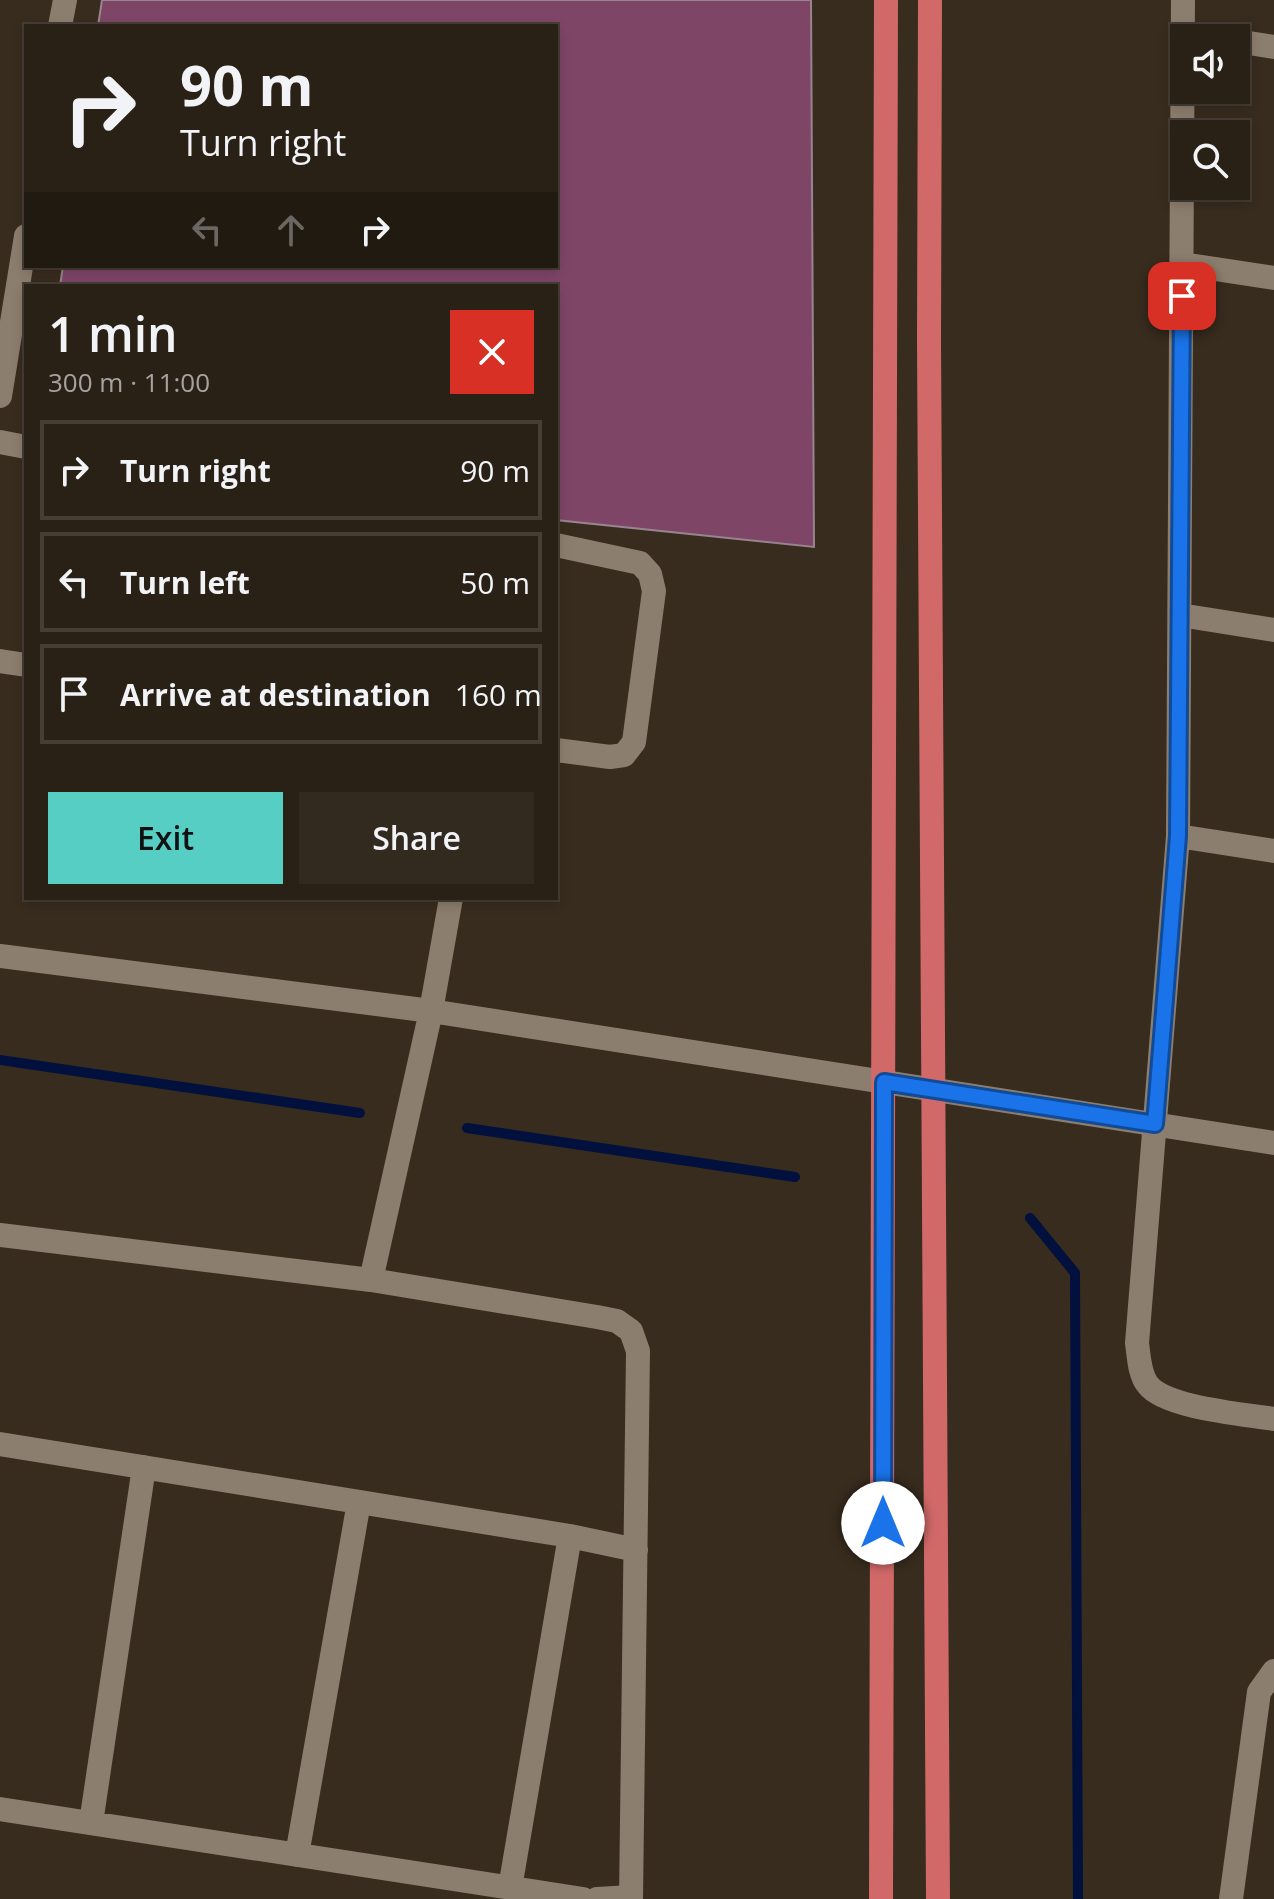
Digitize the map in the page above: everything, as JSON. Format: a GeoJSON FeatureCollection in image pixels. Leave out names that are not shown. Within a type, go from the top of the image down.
{"type":"FeatureCollection","features":[{"type":"Feature","properties":{"kind":"highway"},"geometry":{"type":"LineString","coordinates":[[881,1899],[886,0]]}},
{"type":"Feature","properties":{"kind":"highway"},"geometry":{"type":"LineString","coordinates":[[930,0],[929,357],[938,1899]]}},
{"type":"Feature","properties":{"kind":"street"},"geometry":{"type":"LineString","coordinates":[[60,24],[65,0]]}},
{"type":"Feature","properties":{"kind":"street"},"geometry":{"type":"LineString","coordinates":[[1183,0],[1183,24]]}},
{"type":"Feature","properties":{"kind":"street"},"geometry":{"type":"LineString","coordinates":[[1250,43],[1274,47]]}},
{"type":"Feature","properties":{"kind":"street"},"geometry":{"type":"LineString","coordinates":[[1183,104],[1178,836],[1137,1343],[1140,1367],[1148,1385],[1167,1399],[1274,1419]]}},
{"type":"Feature","properties":{"kind":"street"},"geometry":{"type":"LineString","coordinates":[[0,396],[24,248]]}},
{"type":"Feature","properties":{"kind":"street"},"geometry":{"type":"LineString","coordinates":[[1182,264],[1274,278]]}},
{"type":"Feature","properties":{"kind":"street"},"geometry":{"type":"LineString","coordinates":[[0,442],[24,447]]}},
{"type":"Feature","properties":{"kind":"street"},"geometry":{"type":"LineString","coordinates":[[558,545],[640,563],[650,574],[654,591],[634,742],[624,755],[610,757],[558,750]]}},
{"type":"Feature","properties":{"kind":"street"},"geometry":{"type":"LineString","coordinates":[[1180,615],[1274,630]]}},
{"type":"Feature","properties":{"kind":"street"},"geometry":{"type":"LineString","coordinates":[[0,661],[24,665]]}},
{"type":"Feature","properties":{"kind":"street"},"geometry":{"type":"LineString","coordinates":[[1178,836],[1274,851]]}},
{"type":"Feature","properties":{"kind":"street"},"geometry":{"type":"LineString","coordinates":[[371,1280],[431,1011],[451,900]]}},
{"type":"Feature","properties":{"kind":"street"},"geometry":{"type":"LineString","coordinates":[[0,956],[431,1011],[1274,1143]]}},
{"type":"Feature","properties":{"kind":"street"},"geometry":{"type":"LineString","coordinates":[[0,1235],[371,1280],[597,1317],[617,1321],[631,1331],[638,1351],[631,1898],[597,1899]]}},
{"type":"Feature","properties":{"kind":"street"},"geometry":{"type":"LineString","coordinates":[[0,1444],[570,1536],[636,1550]]}},
{"type":"Feature","properties":{"kind":"street"},"geometry":{"type":"LineString","coordinates":[[91,1823],[144,1467]]}},
{"type":"Feature","properties":{"kind":"street"},"geometry":{"type":"LineString","coordinates":[[297,1855],[359,1502]]}},
{"type":"Feature","properties":{"kind":"street"},"geometry":{"type":"LineString","coordinates":[[510,1888],[570,1536]]}},
{"type":"Feature","properties":{"kind":"street"},"geometry":{"type":"LineString","coordinates":[[1231,1899],[1259,1692],[1274,1671]]}},
{"type":"Feature","properties":{"kind":"street"},"geometry":{"type":"LineString","coordinates":[[0,1809],[583,1899]]}},
{"type":"Feature","properties":{"kind":"building"},"geometry":{"type":"Polygon","coordinates":[[[102,0],[811,0],[814,547],[558,520],[558,284],[60,284],[63,268],[558,268],[558,24],[98,24],[102,0]]]}},
{"type":"Feature","properties":{"kind":"waterway"},"geometry":{"type":"LineString","coordinates":[[0,1060],[360,1113]]}},
{"type":"Feature","properties":{"kind":"waterway"},"geometry":{"type":"LineString","coordinates":[[467,1128],[795,1177]]}},
{"type":"Feature","properties":{"kind":"waterway"},"geometry":{"type":"LineString","coordinates":[[1030,1218],[1075,1273],[1078,1899]]}},
{"type":"Feature","properties":{"kind":"route"},"geometry":{"type":"LineString","coordinates":[[883,1523],[884,1082],[1155,1124],[1178,836],[1182,296]]}}]}
